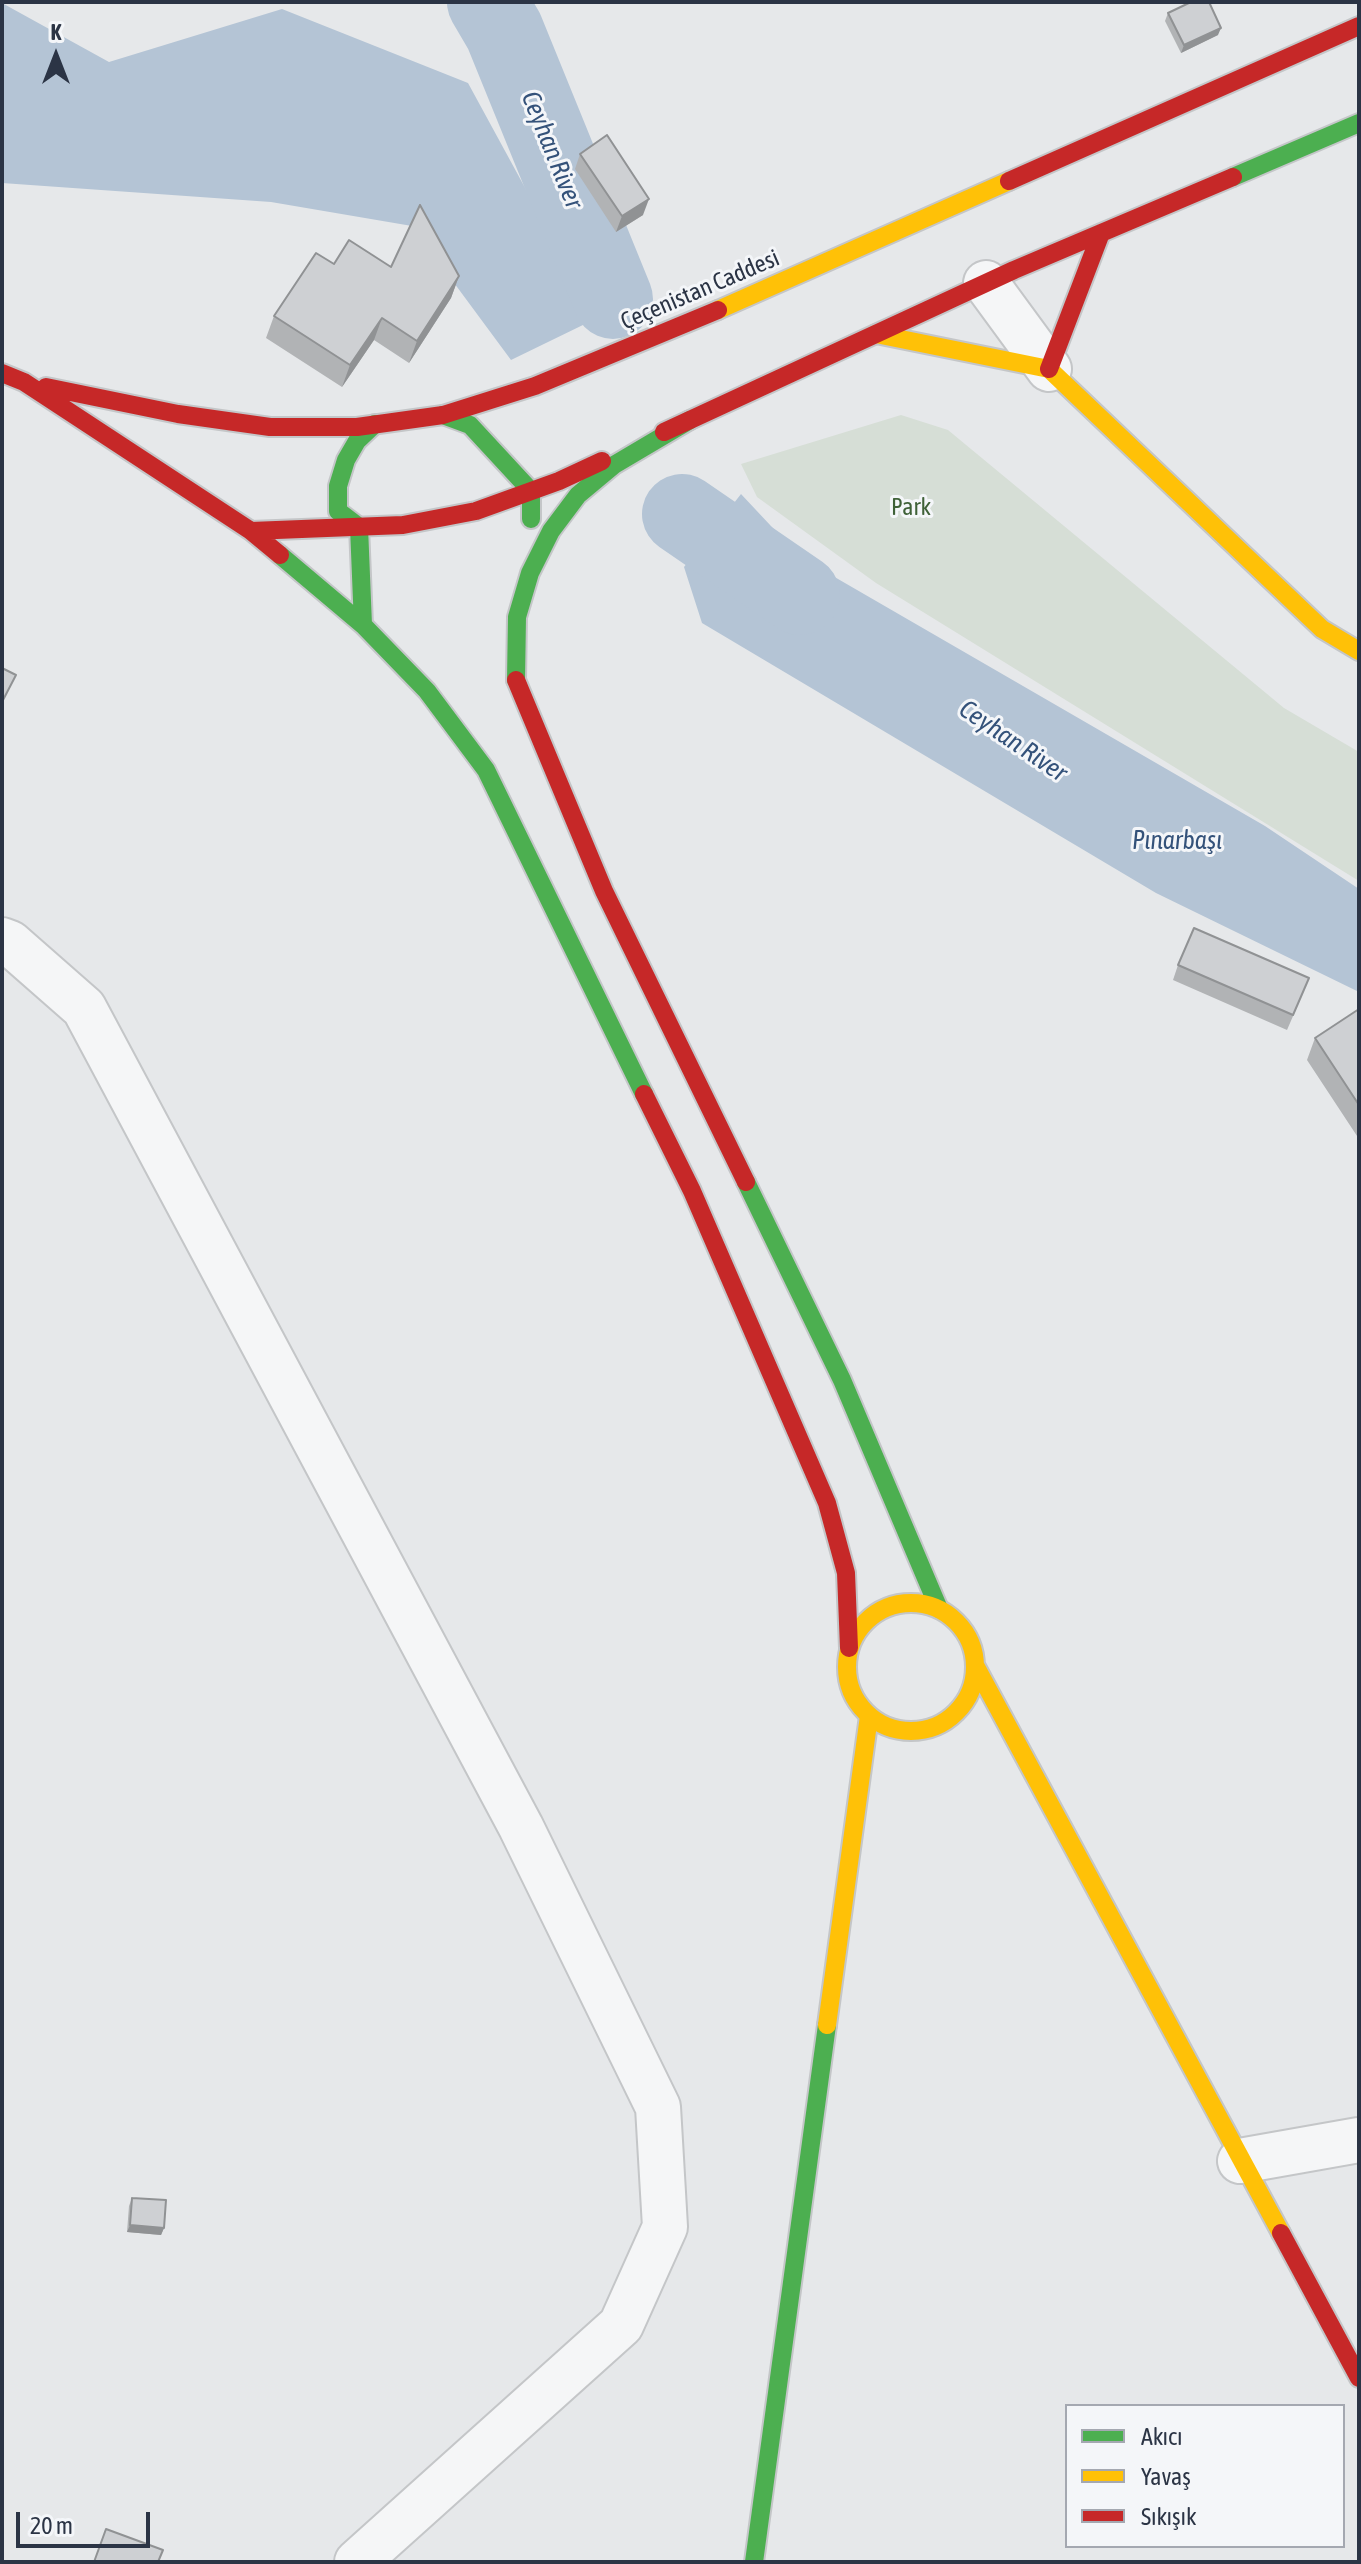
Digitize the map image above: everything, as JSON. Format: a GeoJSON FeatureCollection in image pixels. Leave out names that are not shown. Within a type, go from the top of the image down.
{"type":"FeatureCollection","features":[{"type":"Feature","properties":{"kind":"street","name":"Çeçenistan Caddesi"},"geometry":{"type":"LineString","coordinates":[[24,382],[178,414],[270,427],[357,427],[443,415],[535,386],[713,312],[1359,26]]}},
{"type":"Feature","properties":{"kind":"street"},"geometry":{"type":"LineString","coordinates":[[251,531],[403,525],[476,511],[559,481],[986,283],[1359,123]]}},
{"type":"Feature","properties":{"kind":"street"},"geometry":{"type":"LineString","coordinates":[[1049,369],[1101,233]]}},
{"type":"Feature","properties":{"kind":"street"},"geometry":{"type":"LineString","coordinates":[[986,283],[1049,369],[1322,629],[1359,651]]}},
{"type":"Feature","properties":{"kind":"street"},"geometry":{"type":"LineString","coordinates":[[876,334],[1049,369]]}},
{"type":"Feature","properties":{"kind":"street"},"geometry":{"type":"LineString","coordinates":[[2,373],[24,382],[251,531],[363,625],[427,691],[486,770],[692,1191],[827,1503],[846,1573],[849,1648],[846,1667],[856,1701],[869,1716],[886,1727],[907,1732],[928,1730],[947,1721],[963,1707],[973,1688],[976,1667],[974,1650],[966,1633],[954,1619],[939,1609],[917,1603],[896,1604],[875,1613],[859,1629],[849,1648]]}},
{"type":"Feature","properties":{"kind":"street"},"geometry":{"type":"LineString","coordinates":[[443,415],[470,425],[531,491],[530,573]]}},
{"type":"Feature","properties":{"kind":"street"},"geometry":{"type":"LineString","coordinates":[[690,420],[614,465],[578,495],[551,531],[530,573],[517,617],[516,679],[604,891],[842,1380],[939,1609]]}},
{"type":"Feature","properties":{"kind":"street"},"geometry":{"type":"LineString","coordinates":[[359,527],[338,511],[338,486],[346,460],[357,441],[375,424]]}},
{"type":"Feature","properties":{"kind":"street"},"geometry":{"type":"LineString","coordinates":[[359,527],[363,625]]}},
{"type":"Feature","properties":{"kind":"street"},"geometry":{"type":"LineString","coordinates":[[2,940],[10,943],[84,1008],[521,1827],[658,2107],[665,2227],[621,2325],[357,2562]]}},
{"type":"Feature","properties":{"kind":"street"},"geometry":{"type":"LineString","coordinates":[[976,1667],[1359,2378]]}},
{"type":"Feature","properties":{"kind":"street"},"geometry":{"type":"LineString","coordinates":[[754,2562],[869,1716]]}},
{"type":"Feature","properties":{"kind":"street"},"geometry":{"type":"LineString","coordinates":[[1240,2161],[1359,2140]]}},
{"type":"Feature","properties":{"kind":"green space","name":"Park"},"geometry":{"type":"Polygon","coordinates":[[[901,415],[948,430],[1284,708],[1359,752],[1359,881],[876,583],[757,497],[741,464],[901,415]]]}},
{"type":"Feature","properties":{"kind":"water"},"geometry":{"type":"Polygon","coordinates":[[[2,3],[109,62],[282,9],[468,83],[535,206],[585,324],[511,360],[412,226],[271,202],[2,183],[2,3]]]}},
{"type":"Feature","properties":{"kind":"water","name":"Pınarbaşı"},"geometry":{"type":"Polygon","coordinates":[[[741,494],[800,557],[1265,826],[1359,889],[1359,992],[1156,893],[702,623],[684,567],[741,494]]]}},
{"type":"Feature","properties":{"kind":"building"},"geometry":{"type":"Polygon","coordinates":[[[1191,2],[1209,2],[1221,28],[1184,45],[1168,13],[1191,2]]]}},
{"type":"Feature","properties":{"kind":"building"},"geometry":{"type":"Polygon","coordinates":[[[607,135],[649,199],[622,216],[580,154],[607,135]]]}},
{"type":"Feature","properties":{"kind":"building"},"geometry":{"type":"Polygon","coordinates":[[[420,205],[459,276],[417,341],[382,318],[350,365],[274,316],[316,253],[334,264],[349,240],[391,267],[420,205]]]}},
{"type":"Feature","properties":{"kind":"building"},"geometry":{"type":"Polygon","coordinates":[[[2,668],[16,675],[2,702],[2,668]]]}},
{"type":"Feature","properties":{"kind":"building"},"geometry":{"type":"Polygon","coordinates":[[[1194,928],[1309,978],[1293,1015],[1178,965],[1194,928]]]}},
{"type":"Feature","properties":{"kind":"building"},"geometry":{"type":"Polygon","coordinates":[[[1359,1009],[1359,1105],[1315,1038],[1359,1009]]]}},
{"type":"Feature","properties":{"kind":"building"},"geometry":{"type":"Polygon","coordinates":[[[132,2198],[166,2200],[164,2228],[130,2225],[132,2198]]]}},
{"type":"Feature","properties":{"kind":"building"},"geometry":{"type":"Polygon","coordinates":[[[106,2529],[163,2550],[158,2562],[94,2562],[106,2529]]]}},
{"type":"Feature","properties":{"kind":"waterway","name":"Ceyhan River"},"geometry":{"type":"LineString","coordinates":[[487,2],[504,31],[613,299]]}},
{"type":"Feature","properties":{"kind":"waterway","name":"Ceyhan River"},"geometry":{"type":"LineString","coordinates":[[682,514],[800,595]]}},
{"type":"Feature","properties":{"kind":"traffic: fast"},"geometry":{"type":"LineString","coordinates":[[1233,177],[1359,123]]}},
{"type":"Feature","properties":{"kind":"traffic: fast"},"geometry":{"type":"LineString","coordinates":[[443,415],[470,425],[531,491],[531,519]]}},
{"type":"Feature","properties":{"kind":"traffic: fast"},"geometry":{"type":"LineString","coordinates":[[516,680],[517,617],[530,573],[551,531],[578,495],[614,465],[690,420]]}},
{"type":"Feature","properties":{"kind":"traffic: fast"},"geometry":{"type":"LineString","coordinates":[[363,625],[359,527],[338,511],[338,486],[346,460],[357,441],[375,424]]}},
{"type":"Feature","properties":{"kind":"traffic: fast"},"geometry":{"type":"LineString","coordinates":[[280,555],[363,625],[427,691],[486,770],[644,1094]]}},
{"type":"Feature","properties":{"kind":"traffic: fast"},"geometry":{"type":"LineString","coordinates":[[746,1182],[842,1380],[939,1609]]}},
{"type":"Feature","properties":{"kind":"traffic: fast"},"geometry":{"type":"LineString","coordinates":[[754,2562],[827,2025]]}},
{"type":"Feature","properties":{"kind":"traffic: slow"},"geometry":{"type":"LineString","coordinates":[[718,310],[1009,181]]}},
{"type":"Feature","properties":{"kind":"traffic: slow"},"geometry":{"type":"LineString","coordinates":[[876,334],[1049,369],[1322,629],[1359,651]]}},
{"type":"Feature","properties":{"kind":"traffic: slow"},"geometry":{"type":"LineString","coordinates":[[911,1603],[936,1608],[956,1622],[970,1642],[975,1667],[970,1692],[956,1712],[936,1726],[911,1731],[886,1726],[866,1712],[852,1692],[847,1667],[852,1642],[866,1622],[886,1608],[911,1603]]}},
{"type":"Feature","properties":{"kind":"traffic: slow"},"geometry":{"type":"LineString","coordinates":[[976,1667],[1281,2233]]}},
{"type":"Feature","properties":{"kind":"traffic: slow"},"geometry":{"type":"LineString","coordinates":[[827,2025],[869,1716]]}},
{"type":"Feature","properties":{"kind":"traffic: jam"},"geometry":{"type":"LineString","coordinates":[[1009,181],[1359,26]]}},
{"type":"Feature","properties":{"kind":"traffic: jam"},"geometry":{"type":"LineString","coordinates":[[664,432],[1014,270],[1233,177]]}},
{"type":"Feature","properties":{"kind":"traffic: jam"},"geometry":{"type":"LineString","coordinates":[[1049,369],[1101,233]]}},
{"type":"Feature","properties":{"kind":"traffic: jam"},"geometry":{"type":"LineString","coordinates":[[46,387],[178,414],[270,427],[357,427],[443,415],[535,386],[718,310]]}},
{"type":"Feature","properties":{"kind":"traffic: jam"},"geometry":{"type":"LineString","coordinates":[[2,373],[24,382],[251,531],[280,555]]}},
{"type":"Feature","properties":{"kind":"traffic: jam"},"geometry":{"type":"LineString","coordinates":[[251,531],[403,525],[476,511],[559,481],[602,461]]}},
{"type":"Feature","properties":{"kind":"traffic: jam"},"geometry":{"type":"LineString","coordinates":[[516,680],[604,891],[746,1182]]}},
{"type":"Feature","properties":{"kind":"traffic: jam"},"geometry":{"type":"LineString","coordinates":[[644,1094],[692,1191],[827,1503],[846,1573],[849,1648]]}},
{"type":"Feature","properties":{"kind":"traffic: jam"},"geometry":{"type":"LineString","coordinates":[[1281,2233],[1359,2378]]}}]}
